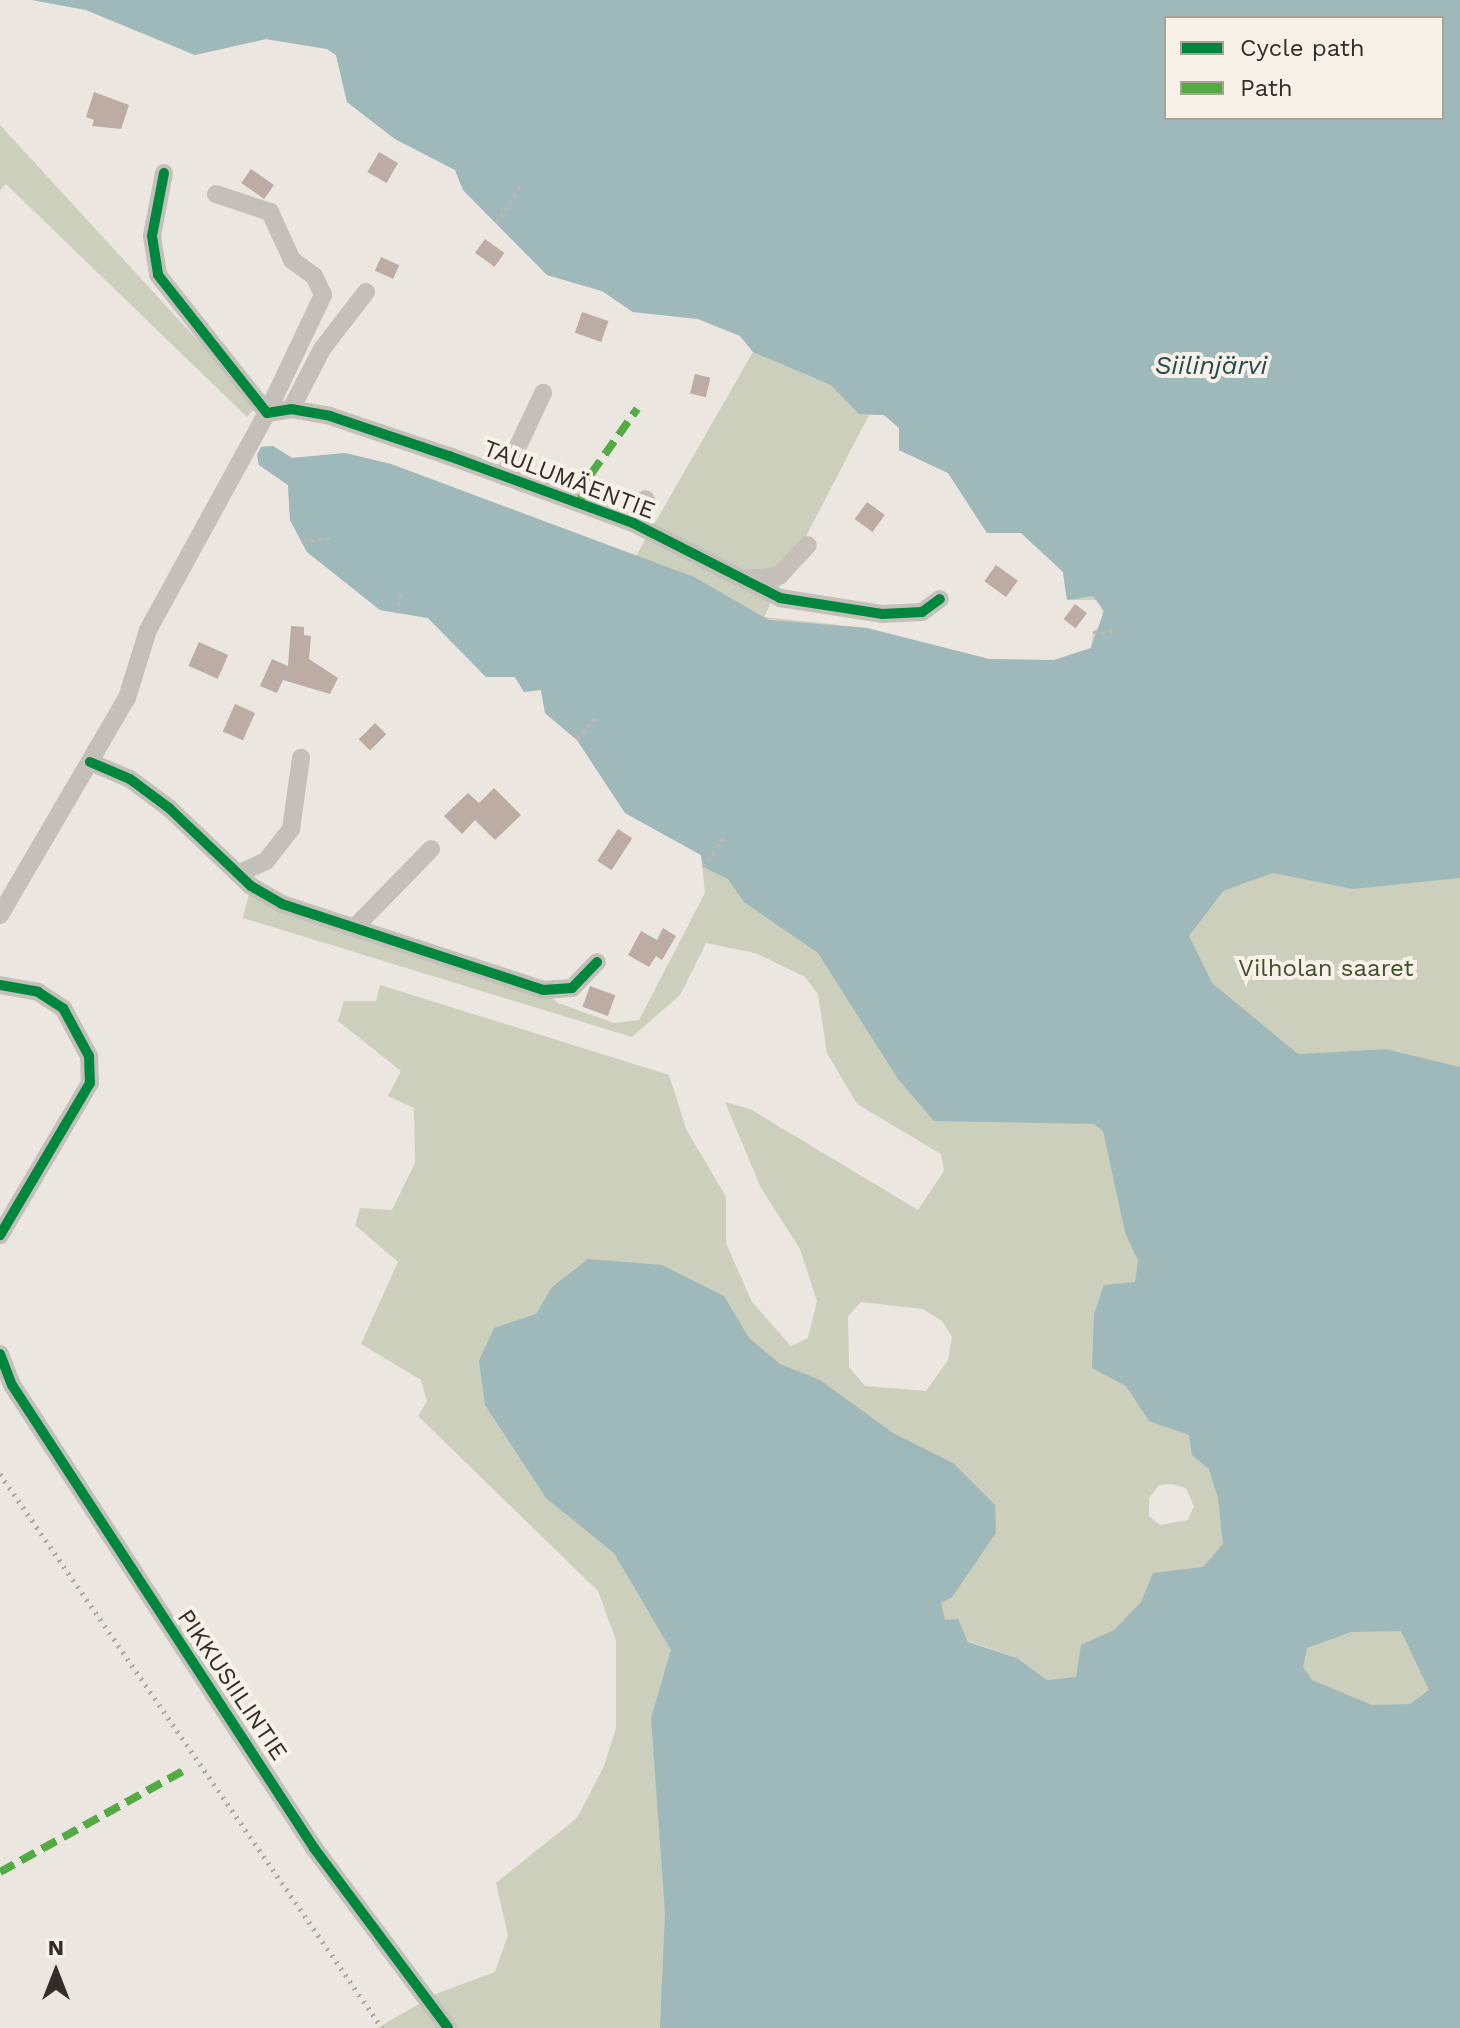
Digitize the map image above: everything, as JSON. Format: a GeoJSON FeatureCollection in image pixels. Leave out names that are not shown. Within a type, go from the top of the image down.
{"type":"FeatureCollection","features":[{"type":"Feature","properties":{"kind":"street"},"geometry":{"type":"LineString","coordinates":[[164,173],[152,236],[158,275],[267,413]]}},
{"type":"Feature","properties":{"kind":"street"},"geometry":{"type":"LineString","coordinates":[[0,915],[127,698],[148,630],[267,413],[323,295],[314,276],[292,260],[270,212],[216,194]]}},
{"type":"Feature","properties":{"kind":"street"},"geometry":{"type":"LineString","coordinates":[[291,409],[322,349],[366,292]]}},
{"type":"Feature","properties":{"kind":"street"},"geometry":{"type":"LineString","coordinates":[[504,476],[543,393]]}},
{"type":"Feature","properties":{"kind":"street","name":"TAULUMÄENTIE"},"geometry":{"type":"LineString","coordinates":[[267,413],[291,409],[330,416],[504,476],[633,523],[780,598],[882,614],[922,612],[940,599]]}},
{"type":"Feature","properties":{"kind":"street"},"geometry":{"type":"LineString","coordinates":[[633,523],[646,499]]}},
{"type":"Feature","properties":{"kind":"street"},"geometry":{"type":"LineString","coordinates":[[746,579],[779,576],[808,545]]}},
{"type":"Feature","properties":{"kind":"street"},"geometry":{"type":"LineString","coordinates":[[238,874],[266,861],[291,829],[301,758]]}},
{"type":"Feature","properties":{"kind":"street"},"geometry":{"type":"LineString","coordinates":[[90,762],[130,779],[169,808],[238,874],[282,904],[543,990],[572,988],[597,962]]}},
{"type":"Feature","properties":{"kind":"street"},"geometry":{"type":"LineString","coordinates":[[355,927],[431,849]]}},
{"type":"Feature","properties":{"kind":"street"},"geometry":{"type":"LineString","coordinates":[[0,985],[38,992],[63,1008],[89,1056],[90,1083],[0,1235]]}},
{"type":"Feature","properties":{"kind":"street","name":"PIKKUSIILINTIE"},"geometry":{"type":"LineString","coordinates":[[0,1354],[20,1398],[314,1848],[448,2028]]}},
{"type":"Feature","properties":{"kind":"path"},"geometry":{"type":"LineString","coordinates":[[496,223],[520,186]]}},
{"type":"Feature","properties":{"kind":"path"},"geometry":{"type":"LineString","coordinates":[[302,542],[332,538]]}},
{"type":"Feature","properties":{"kind":"path"},"geometry":{"type":"LineString","coordinates":[[396,613],[401,593]]}},
{"type":"Feature","properties":{"kind":"path"},"geometry":{"type":"LineString","coordinates":[[1093,632],[1117,631]]}},
{"type":"Feature","properties":{"kind":"path"},"geometry":{"type":"LineString","coordinates":[[577,739],[595,718]]}},
{"type":"Feature","properties":{"kind":"path"},"geometry":{"type":"LineString","coordinates":[[703,867],[726,834]]}},
{"type":"Feature","properties":{"kind":"green space"},"geometry":{"type":"Polygon","coordinates":[[[32,0],[328,0],[1108,563],[1085,1085],[1460,1643],[1421,1718],[1047,1680],[1017,1658],[933,1629],[931,2028],[377,2028],[438,1993],[495,1972],[508,1935],[496,1883],[577,1818],[604,1766],[616,1728],[616,1640],[598,1591],[418,1416],[427,1401],[421,1380],[361,1344],[398,1262],[355,1225],[360,1208],[392,1210],[415,1163],[414,1108],[388,1096],[401,1071],[338,1021],[344,1001],[376,1001],[380,985],[669,1075],[686,1129],[726,1197],[726,1243],[752,1302],[791,1346],[808,1338],[817,1301],[800,1249],[761,1188],[725,1102],[750,1109],[918,1210],[944,1171],[941,1154],[857,1104],[827,1053],[818,994],[805,977],[755,953],[706,943],[680,995],[632,1037],[243,918],[251,886],[543,990],[558,1003],[614,1023],[639,1020],[705,893],[701,855],[625,813],[577,740],[545,713],[541,690],[524,692],[515,677],[486,677],[428,618],[380,610],[307,552],[290,520],[288,485],[259,465],[257,455],[261,447],[273,446],[292,458],[345,453],[391,464],[636,556],[753,352],[741,336],[698,319],[633,312],[602,291],[547,275],[463,190],[455,170],[395,139],[347,102],[336,55],[327,49],[266,39],[195,55],[86,10],[32,0]],[[869,415],[764,617],[867,628],[989,659],[1054,660],[1091,648],[1093,632],[1104,622],[1100,600],[1067,600],[1063,572],[1052,557],[1021,533],[987,533],[948,473],[899,450],[899,428],[884,415],[869,415]],[[861,1302],[848,1316],[849,1367],[865,1386],[926,1391],[948,1360],[952,1337],[942,1321],[923,1309],[861,1302]],[[1159,1485],[1149,1498],[1149,1516],[1160,1525],[1188,1520],[1194,1506],[1186,1488],[1159,1485]]]}},
{"type":"Feature","properties":{"kind":"green space"},"geometry":{"type":"Polygon","coordinates":[[[0,125],[257,405],[247,417],[6,184],[0,190],[0,125]]]}},
{"type":"Feature","properties":{"kind":"green space","name":"Vilholan saaret"},"geometry":{"type":"Polygon","coordinates":[[[1460,842],[1460,1067],[1386,1049],[1301,1054],[1309,1101],[1148,912],[1164,883],[1460,842]]]}},
{"type":"Feature","properties":{"kind":"water","name":"Siilinjärvi"},"geometry":{"type":"Polygon","coordinates":[[[32,0],[1460,0],[1460,878],[1353,889],[1273,873],[1223,891],[1189,936],[1212,983],[1298,1054],[1386,1049],[1460,1067],[1460,2028],[660,2028],[665,1913],[651,1718],[671,1650],[614,1553],[546,1498],[485,1405],[479,1361],[494,1328],[536,1314],[552,1287],[588,1259],[662,1265],[724,1296],[749,1338],[780,1364],[820,1380],[893,1433],[953,1463],[995,1505],[996,1533],[952,1597],[941,1603],[945,1620],[958,1619],[968,1642],[1017,1658],[1047,1680],[1076,1677],[1081,1645],[1114,1630],[1141,1602],[1153,1573],[1203,1567],[1223,1544],[1218,1498],[1209,1469],[1192,1455],[1189,1435],[1149,1421],[1126,1386],[1092,1368],[1094,1314],[1104,1285],[1135,1282],[1138,1261],[1125,1232],[1103,1131],[1094,1124],[934,1121],[898,1079],[818,953],[744,902],[728,879],[703,867],[701,855],[625,813],[577,740],[545,713],[541,690],[524,692],[515,677],[486,677],[428,618],[380,610],[307,552],[290,520],[288,485],[259,465],[257,455],[261,447],[273,446],[292,458],[345,453],[391,464],[694,577],[769,620],[867,628],[989,659],[1054,660],[1091,648],[1104,611],[1093,596],[1067,600],[1063,572],[1021,533],[987,533],[948,473],[899,450],[899,428],[884,415],[859,414],[831,385],[753,352],[740,336],[698,319],[633,312],[602,291],[547,275],[463,190],[455,170],[395,139],[347,102],[336,55],[327,49],[266,39],[195,55],[86,10],[32,0]],[[1401,1631],[1351,1632],[1307,1648],[1303,1667],[1312,1680],[1372,1705],[1410,1704],[1429,1690],[1401,1631]]]}},
{"type":"Feature","properties":{"kind":"building"},"geometry":{"type":"Polygon","coordinates":[[[94,92],[129,105],[121,129],[92,126],[94,120],[86,117],[94,92]]]}},
{"type":"Feature","properties":{"kind":"building"},"geometry":{"type":"Polygon","coordinates":[[[379,152],[398,163],[387,183],[368,172],[379,152]]]}},
{"type":"Feature","properties":{"kind":"building"},"geometry":{"type":"Polygon","coordinates":[[[251,169],[274,185],[264,199],[241,183],[251,169]]]}},
{"type":"Feature","properties":{"kind":"building"},"geometry":{"type":"Polygon","coordinates":[[[485,239],[504,253],[494,267],[475,253],[485,239]]]}},
{"type":"Feature","properties":{"kind":"building"},"geometry":{"type":"Polygon","coordinates":[[[381,257],[399,265],[393,279],[375,271],[381,257]]]}},
{"type":"Feature","properties":{"kind":"building"},"geometry":{"type":"Polygon","coordinates":[[[582,312],[608,321],[601,342],[575,333],[582,312]]]}},
{"type":"Feature","properties":{"kind":"building"},"geometry":{"type":"Polygon","coordinates":[[[695,374],[711,378],[706,397],[690,393],[695,374]]]}},
{"type":"Feature","properties":{"kind":"building"},"geometry":{"type":"Polygon","coordinates":[[[867,502],[885,515],[872,532],[855,519],[867,502]]]}},
{"type":"Feature","properties":{"kind":"building"},"geometry":{"type":"Polygon","coordinates":[[[996,565],[1018,581],[1006,597],[984,581],[996,565]]]}},
{"type":"Feature","properties":{"kind":"building"},"geometry":{"type":"Polygon","coordinates":[[[1075,604],[1087,613],[1076,628],[1064,619],[1075,604]]]}},
{"type":"Feature","properties":{"kind":"building"},"geometry":{"type":"Polygon","coordinates":[[[291,626],[304,627],[304,635],[311,636],[309,659],[338,678],[330,694],[283,680],[277,693],[260,686],[272,659],[288,666],[291,626]]]}},
{"type":"Feature","properties":{"kind":"building"},"geometry":{"type":"Polygon","coordinates":[[[199,642],[228,655],[218,679],[188,666],[199,642]]]}},
{"type":"Feature","properties":{"kind":"building"},"geometry":{"type":"Polygon","coordinates":[[[235,704],[255,713],[243,740],[223,731],[235,704]]]}},
{"type":"Feature","properties":{"kind":"building"},"geometry":{"type":"Polygon","coordinates":[[[375,723],[386,734],[370,751],[359,739],[375,723]]]}},
{"type":"Feature","properties":{"kind":"building"},"geometry":{"type":"Polygon","coordinates":[[[494,788],[521,815],[495,840],[475,820],[462,834],[444,816],[468,793],[479,803],[494,788]]]}},
{"type":"Feature","properties":{"kind":"building"},"geometry":{"type":"Polygon","coordinates":[[[618,829],[632,838],[612,870],[597,861],[618,829]]]}},
{"type":"Feature","properties":{"kind":"building"},"geometry":{"type":"Polygon","coordinates":[[[663,928],[676,936],[662,960],[656,956],[649,967],[628,955],[641,931],[657,940],[663,928]]]}},
{"type":"Feature","properties":{"kind":"building"},"geometry":{"type":"Polygon","coordinates":[[[590,986],[615,995],[608,1016],[582,1007],[590,986]]]}},
{"type":"Feature","properties":{"kind":"railway"},"geometry":{"type":"LineString","coordinates":[[0,1474],[382,2028]]}},
{"type":"Feature","properties":{"kind":"marked path"},"geometry":{"type":"LineString","coordinates":[[579,504],[591,474],[637,409]]}},
{"type":"Feature","properties":{"kind":"marked path"},"geometry":{"type":"LineString","coordinates":[[0,1872],[183,1771]]}},
{"type":"Feature","properties":{"kind":"cycle path"},"geometry":{"type":"LineString","coordinates":[[164,173],[152,236],[158,275],[267,413],[291,409],[330,416],[449,456],[633,523],[780,598],[882,614],[922,612],[940,599]]}},
{"type":"Feature","properties":{"kind":"cycle path"},"geometry":{"type":"LineString","coordinates":[[90,762],[130,779],[169,808],[251,886],[282,904],[543,990],[572,988],[597,962]]}},
{"type":"Feature","properties":{"kind":"cycle path"},"geometry":{"type":"LineString","coordinates":[[0,985],[38,992],[63,1008],[89,1056],[90,1083],[0,1235]]}},
{"type":"Feature","properties":{"kind":"cycle path"},"geometry":{"type":"LineString","coordinates":[[0,1354],[12,1385],[314,1848],[448,2028]]}}]}
